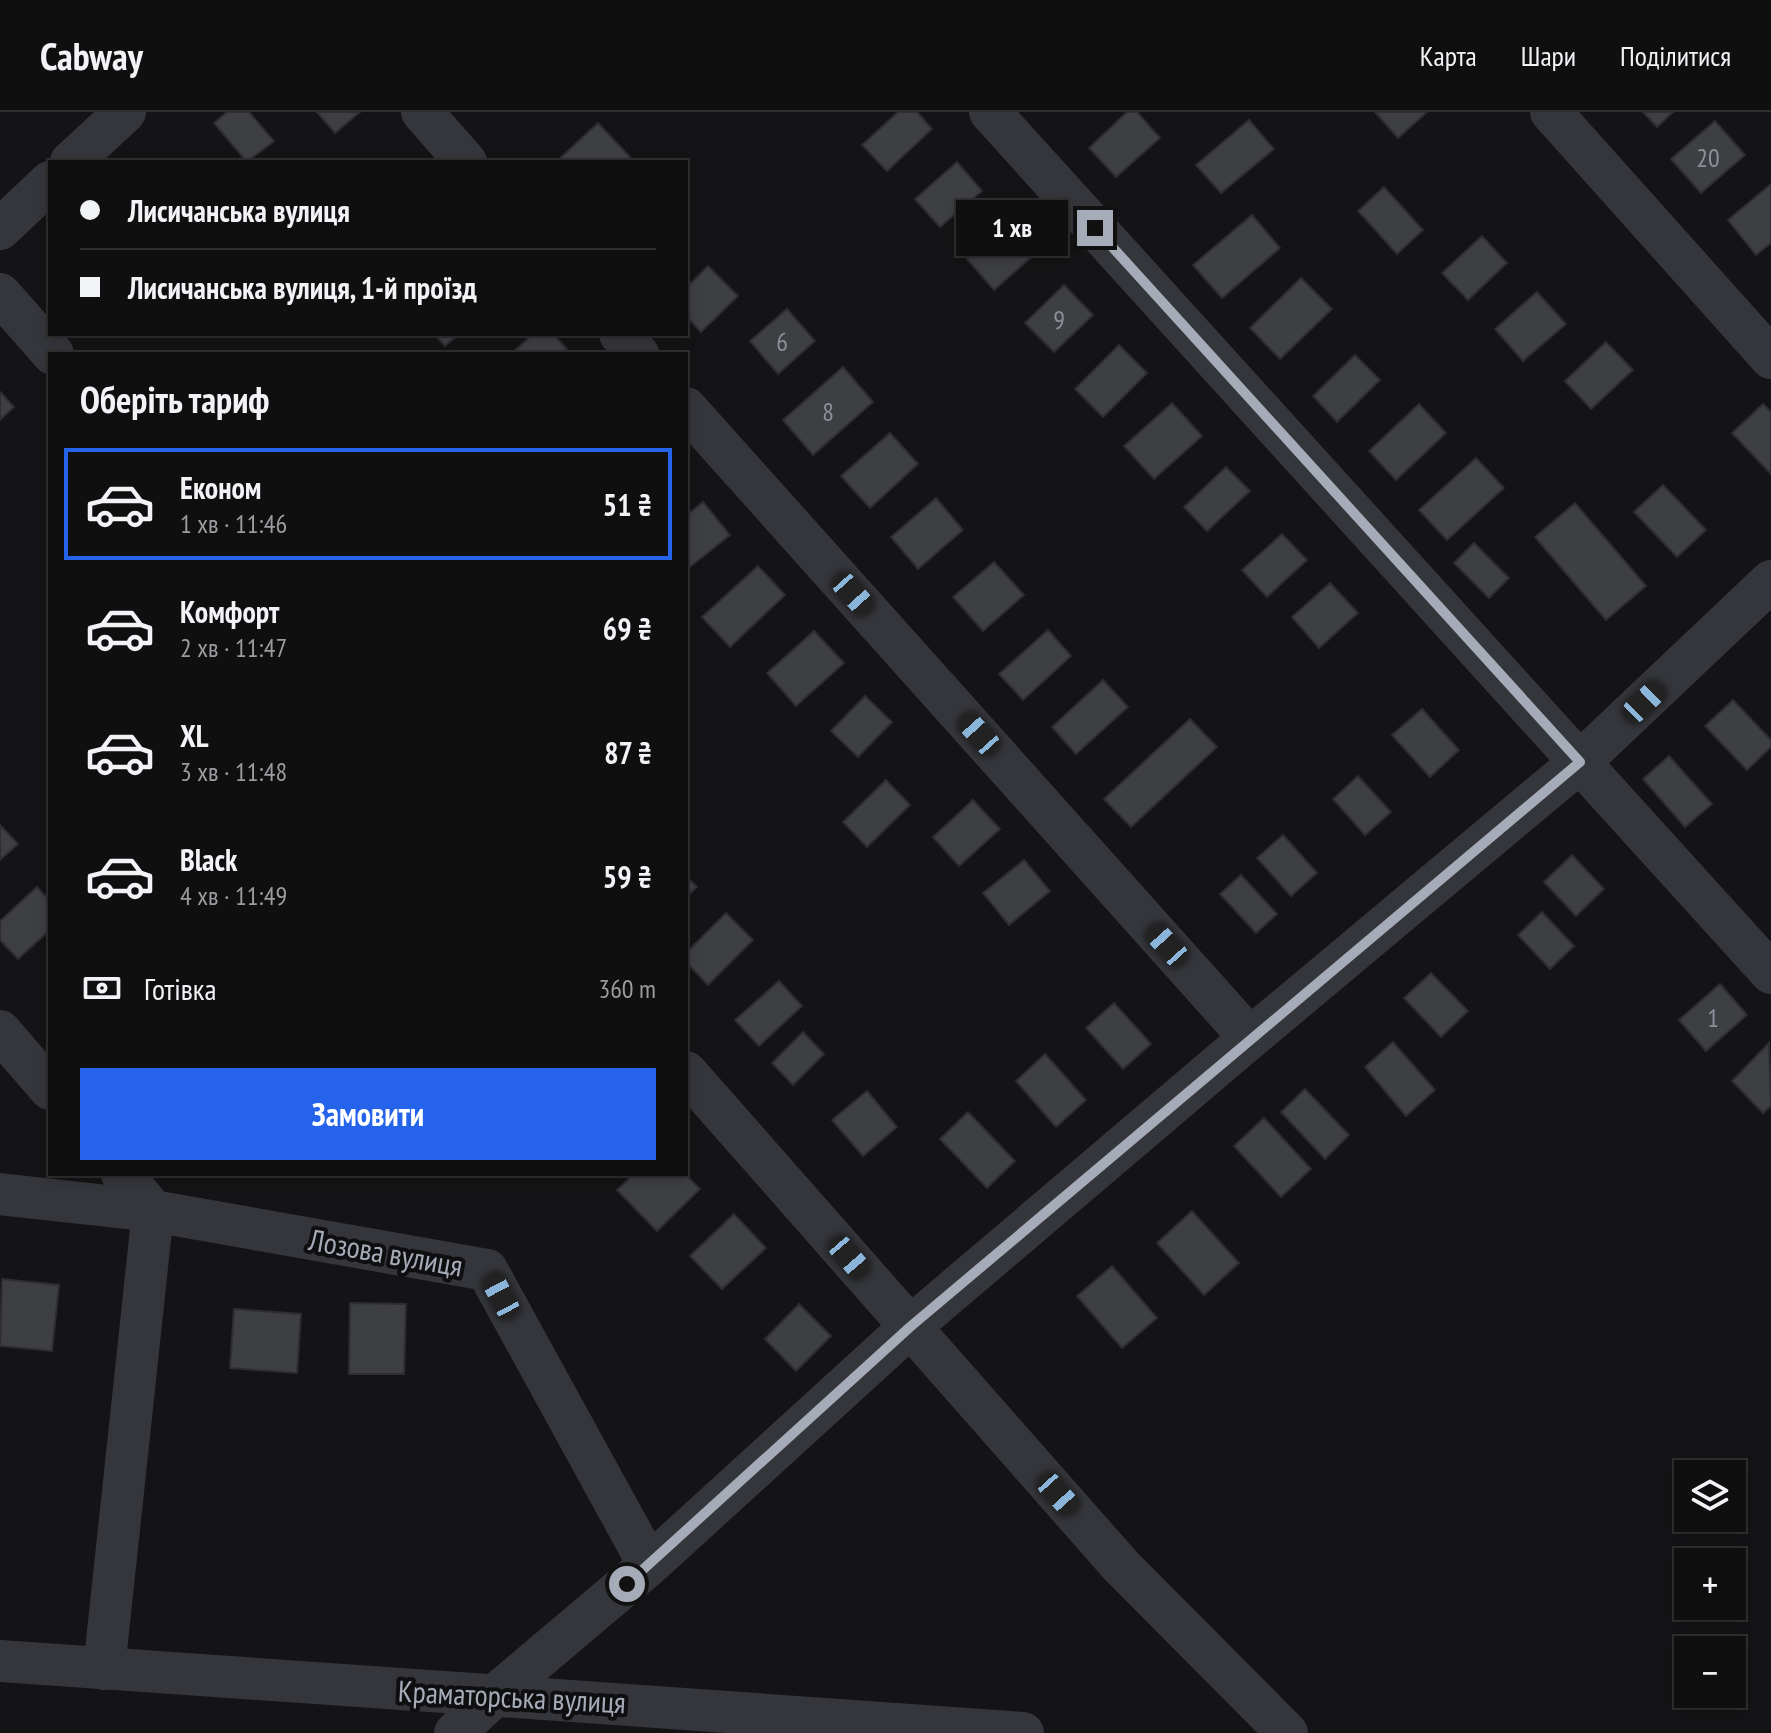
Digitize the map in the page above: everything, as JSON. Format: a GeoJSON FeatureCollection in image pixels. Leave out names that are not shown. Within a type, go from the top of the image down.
{"type":"FeatureCollection","features":[{"type":"Feature","properties":{"kind":"street"},"geometry":{"type":"LineString","coordinates":[[73,160],[125,112]]}},
{"type":"Feature","properties":{"kind":"street"},"geometry":{"type":"LineString","coordinates":[[422,112],[464,160]]}},
{"type":"Feature","properties":{"kind":"street"},"geometry":{"type":"LineString","coordinates":[[990,112],[1771,973]]}},
{"type":"Feature","properties":{"kind":"street"},"geometry":{"type":"LineString","coordinates":[[1551,112],[1771,358]]}},
{"type":"Feature","properties":{"kind":"street"},"geometry":{"type":"LineString","coordinates":[[0,229],[48,184]]}},
{"type":"Feature","properties":{"kind":"street"},"geometry":{"type":"LineString","coordinates":[[0,294],[51,352]]}},
{"type":"Feature","properties":{"kind":"street"},"geometry":{"type":"LineString","coordinates":[[622,336],[636,352]]}},
{"type":"Feature","properties":{"kind":"street"},"geometry":{"type":"LineString","coordinates":[[688,410],[1250,1038]]}},
{"type":"Feature","properties":{"kind":"street"},"geometry":{"type":"LineString","coordinates":[[455,1733],[494,1696],[649,1565],[910,1327],[1580,762],[1771,581]]}},
{"type":"Feature","properties":{"kind":"street"},"geometry":{"type":"LineString","coordinates":[[0,1031],[48,1087]]}},
{"type":"Feature","properties":{"kind":"street"},"geometry":{"type":"LineString","coordinates":[[688,1074],[1121,1566],[1287,1733]]}},
{"type":"Feature","properties":{"kind":"street"},"geometry":{"type":"LineString","coordinates":[[104,1669],[153,1211],[124,1176]]}},
{"type":"Feature","properties":{"kind":"street","name":"Лозова вулиця"},"geometry":{"type":"LineString","coordinates":[[0,1194],[153,1211],[487,1270],[649,1565]]}},
{"type":"Feature","properties":{"kind":"street","name":"Краматорська вулиця"},"geometry":{"type":"LineString","coordinates":[[0,1661],[494,1696],[592,1700],[1023,1733]]}},
{"type":"Feature","properties":{"kind":"street"},"geometry":{"type":"LineString","coordinates":[[592,1700],[621,1733]]}},
{"type":"Feature","properties":{"kind":"building"},"geometry":{"type":"Polygon","coordinates":[[[227,112],[249,112],[274,141],[245,160],[214,123],[227,112]]]}},
{"type":"Feature","properties":{"kind":"building"},"geometry":{"type":"Polygon","coordinates":[[[317,112],[360,112],[335,133],[317,112]]]}},
{"type":"Feature","properties":{"kind":"building"},"geometry":{"type":"Polygon","coordinates":[[[898,112],[917,112],[932,129],[887,171],[862,145],[898,112]]]}},
{"type":"Feature","properties":{"kind":"building"},"geometry":{"type":"Polygon","coordinates":[[[1127,112],[1137,112],[1160,138],[1116,177],[1089,148],[1127,112]]]}},
{"type":"Feature","properties":{"kind":"building"},"geometry":{"type":"Polygon","coordinates":[[[1375,112],[1427,112],[1398,138],[1375,112]]]}},
{"type":"Feature","properties":{"kind":"building"},"geometry":{"type":"Polygon","coordinates":[[[1643,112],[1673,112],[1657,127],[1643,112]]]}},
{"type":"Feature","properties":{"kind":"building"},"geometry":{"type":"Polygon","coordinates":[[[1249,120],[1274,149],[1221,193],[1196,165],[1249,120]]]}},
{"type":"Feature","properties":{"kind":"building"},"geometry":{"type":"Polygon","coordinates":[[[1715,121],[1745,155],[1701,193],[1671,159],[1715,121]]]}},
{"type":"Feature","properties":{"kind":"building"},"geometry":{"type":"Polygon","coordinates":[[[598,123],[630,157],[627,160],[558,160],[598,123]]]}},
{"type":"Feature","properties":{"kind":"building"},"geometry":{"type":"Polygon","coordinates":[[[957,162],[982,191],[940,227],[915,199],[957,162]]]}},
{"type":"Feature","properties":{"kind":"building"},"geometry":{"type":"Polygon","coordinates":[[[1771,184],[1771,243],[1756,255],[1728,220],[1771,184]]]}},
{"type":"Feature","properties":{"kind":"building"},"geometry":{"type":"Polygon","coordinates":[[[1384,187],[1423,230],[1397,254],[1358,211],[1384,187]]]}},
{"type":"Feature","properties":{"kind":"building"},"geometry":{"type":"Polygon","coordinates":[[[1252,215],[1280,248],[1222,298],[1193,265],[1252,215]]]}},
{"type":"Feature","properties":{"kind":"building"},"geometry":{"type":"Polygon","coordinates":[[[1008,223],[1036,253],[994,290],[967,259],[1008,223]]]}},
{"type":"Feature","properties":{"kind":"building"},"geometry":{"type":"Polygon","coordinates":[[[1482,236],[1507,263],[1468,300],[1442,273],[1482,236]]]}},
{"type":"Feature","properties":{"kind":"building"},"geometry":{"type":"Polygon","coordinates":[[[708,266],[738,296],[701,332],[688,318],[688,286],[708,266]]]}},
{"type":"Feature","properties":{"kind":"building"},"geometry":{"type":"Polygon","coordinates":[[[1301,278],[1332,309],[1280,359],[1250,328],[1301,278]]]}},
{"type":"Feature","properties":{"kind":"building"},"geometry":{"type":"Polygon","coordinates":[[[1064,285],[1093,315],[1054,352],[1025,323],[1064,285]]]}},
{"type":"Feature","properties":{"kind":"building"},"geometry":{"type":"Polygon","coordinates":[[[1537,292],[1566,324],[1523,361],[1495,329],[1537,292]]]}},
{"type":"Feature","properties":{"kind":"building"},"geometry":{"type":"Polygon","coordinates":[[[787,309],[815,341],[778,374],[750,341],[787,309]]]}},
{"type":"Feature","properties":{"kind":"building"},"geometry":{"type":"Polygon","coordinates":[[[436,336],[457,336],[445,346],[436,336]]]}},
{"type":"Feature","properties":{"kind":"building"},"geometry":{"type":"Polygon","coordinates":[[[531,336],[555,336],[567,349],[563,352],[513,352],[531,336]]]}},
{"type":"Feature","properties":{"kind":"building"},"geometry":{"type":"Polygon","coordinates":[[[1606,342],[1633,370],[1591,409],[1565,381],[1606,342]]]}},
{"type":"Feature","properties":{"kind":"building"},"geometry":{"type":"Polygon","coordinates":[[[1119,345],[1147,373],[1103,417],[1075,389],[1119,345]]]}},
{"type":"Feature","properties":{"kind":"building"},"geometry":{"type":"Polygon","coordinates":[[[1355,355],[1380,380],[1337,422],[1313,396],[1355,355]]]}},
{"type":"Feature","properties":{"kind":"building"},"geometry":{"type":"Polygon","coordinates":[[[843,367],[873,402],[813,455],[783,420],[843,367]]]}},
{"type":"Feature","properties":{"kind":"building"},"geometry":{"type":"Polygon","coordinates":[[[0,392],[14,407],[0,420],[0,392]]]}},
{"type":"Feature","properties":{"kind":"building"},"geometry":{"type":"Polygon","coordinates":[[[1172,403],[1202,436],[1154,479],[1124,446],[1172,403]]]}},
{"type":"Feature","properties":{"kind":"building"},"geometry":{"type":"Polygon","coordinates":[[[1419,404],[1446,433],[1396,480],[1369,451],[1419,404]]]}},
{"type":"Feature","properties":{"kind":"building"},"geometry":{"type":"Polygon","coordinates":[[[1763,404],[1771,412],[1771,474],[1732,433],[1763,404]]]}},
{"type":"Feature","properties":{"kind":"building"},"geometry":{"type":"Polygon","coordinates":[[[890,433],[918,464],[870,508],[841,476],[890,433]]]}},
{"type":"Feature","properties":{"kind":"building"},"geometry":{"type":"Polygon","coordinates":[[[1476,458],[1504,488],[1447,540],[1419,510],[1476,458]]]}},
{"type":"Feature","properties":{"kind":"building"},"geometry":{"type":"Polygon","coordinates":[[[1226,467],[1250,491],[1207,531],[1184,507],[1226,467]]]}},
{"type":"Feature","properties":{"kind":"building"},"geometry":{"type":"Polygon","coordinates":[[[1663,485],[1706,530],[1677,557],[1634,512],[1663,485]]]}},
{"type":"Feature","properties":{"kind":"building"},"geometry":{"type":"Polygon","coordinates":[[[936,498],[963,530],[918,569],[891,537],[936,498]]]}},
{"type":"Feature","properties":{"kind":"building"},"geometry":{"type":"Polygon","coordinates":[[[703,502],[730,535],[688,568],[688,514],[703,502]]]}},
{"type":"Feature","properties":{"kind":"building"},"geometry":{"type":"Polygon","coordinates":[[[1575,503],[1646,586],[1606,620],[1535,537],[1575,503]]]}},
{"type":"Feature","properties":{"kind":"building"},"geometry":{"type":"Polygon","coordinates":[[[1282,534],[1307,560],[1267,597],[1242,570],[1282,534]]]}},
{"type":"Feature","properties":{"kind":"building"},"geometry":{"type":"Polygon","coordinates":[[[1474,543],[1509,578],[1489,598],[1454,563],[1474,543]]]}},
{"type":"Feature","properties":{"kind":"building"},"geometry":{"type":"Polygon","coordinates":[[[994,562],[1024,595],[983,631],[953,597],[994,562]]]}},
{"type":"Feature","properties":{"kind":"building"},"geometry":{"type":"Polygon","coordinates":[[[758,566],[785,595],[730,647],[702,617],[758,566]]]}},
{"type":"Feature","properties":{"kind":"building"},"geometry":{"type":"Polygon","coordinates":[[[1330,583],[1358,613],[1319,648],[1292,617],[1330,583]]]}},
{"type":"Feature","properties":{"kind":"building"},"geometry":{"type":"Polygon","coordinates":[[[1048,630],[1071,656],[1023,700],[999,674],[1048,630]]]}},
{"type":"Feature","properties":{"kind":"building"},"geometry":{"type":"Polygon","coordinates":[[[814,631],[844,663],[796,706],[767,673],[814,631]]]}},
{"type":"Feature","properties":{"kind":"building"},"geometry":{"type":"Polygon","coordinates":[[[1103,680],[1128,707],[1076,754],[1052,727],[1103,680]]]}},
{"type":"Feature","properties":{"kind":"building"},"geometry":{"type":"Polygon","coordinates":[[[865,696],[892,722],[858,757],[831,731],[865,696]]]}},
{"type":"Feature","properties":{"kind":"building"},"geometry":{"type":"Polygon","coordinates":[[[1733,700],[1771,740],[1771,747],[1747,770],[1705,726],[1733,700]]]}},
{"type":"Feature","properties":{"kind":"building"},"geometry":{"type":"Polygon","coordinates":[[[1422,709],[1459,750],[1430,777],[1392,735],[1422,709]]]}},
{"type":"Feature","properties":{"kind":"building"},"geometry":{"type":"Polygon","coordinates":[[[1190,719],[1217,747],[1131,827],[1104,799],[1190,719]]]}},
{"type":"Feature","properties":{"kind":"building"},"geometry":{"type":"Polygon","coordinates":[[[1669,756],[1712,804],[1685,827],[1643,779],[1669,756]]]}},
{"type":"Feature","properties":{"kind":"building"},"geometry":{"type":"Polygon","coordinates":[[[1358,776],[1391,812],[1365,835],[1333,799],[1358,776]]]}},
{"type":"Feature","properties":{"kind":"building"},"geometry":{"type":"Polygon","coordinates":[[[886,780],[910,805],[867,847],[843,822],[886,780]]]}},
{"type":"Feature","properties":{"kind":"building"},"geometry":{"type":"Polygon","coordinates":[[[973,800],[1000,829],[959,866],[933,837],[973,800]]]}},
{"type":"Feature","properties":{"kind":"building"},"geometry":{"type":"Polygon","coordinates":[[[0,825],[18,844],[0,860],[0,825]]]}},
{"type":"Feature","properties":{"kind":"building"},"geometry":{"type":"Polygon","coordinates":[[[1283,835],[1317,873],[1291,896],[1257,858],[1283,835]]]}},
{"type":"Feature","properties":{"kind":"building"},"geometry":{"type":"Polygon","coordinates":[[[1572,855],[1604,889],[1576,916],[1544,882],[1572,855]]]}},
{"type":"Feature","properties":{"kind":"building"},"geometry":{"type":"Polygon","coordinates":[[[1024,860],[1050,891],[1009,925],[983,893],[1024,860]]]}},
{"type":"Feature","properties":{"kind":"building"},"geometry":{"type":"Polygon","coordinates":[[[1241,875],[1277,914],[1256,933],[1220,894],[1241,875]]]}},
{"type":"Feature","properties":{"kind":"building"},"geometry":{"type":"Polygon","coordinates":[[[688,878],[697,887],[688,895],[688,878]]]}},
{"type":"Feature","properties":{"kind":"building"},"geometry":{"type":"Polygon","coordinates":[[[37,887],[48,899],[48,932],[18,959],[0,940],[0,921],[37,887]]]}},
{"type":"Feature","properties":{"kind":"building"},"geometry":{"type":"Polygon","coordinates":[[[1542,912],[1574,946],[1550,969],[1518,935],[1542,912]]]}},
{"type":"Feature","properties":{"kind":"building"},"geometry":{"type":"Polygon","coordinates":[[[726,913],[753,940],[708,985],[688,964],[688,951],[726,913]]]}},
{"type":"Feature","properties":{"kind":"building"},"geometry":{"type":"Polygon","coordinates":[[[1431,973],[1468,1011],[1441,1037],[1404,998],[1431,973]]]}},
{"type":"Feature","properties":{"kind":"building"},"geometry":{"type":"Polygon","coordinates":[[[779,981],[802,1006],[759,1046],[735,1020],[779,981]]]}},
{"type":"Feature","properties":{"kind":"building"},"geometry":{"type":"Polygon","coordinates":[[[1720,984],[1747,1015],[1706,1051],[1679,1020],[1720,984]]]}},
{"type":"Feature","properties":{"kind":"building"},"geometry":{"type":"Polygon","coordinates":[[[1114,1003],[1151,1044],[1123,1069],[1086,1028],[1114,1003]]]}},
{"type":"Feature","properties":{"kind":"building"},"geometry":{"type":"Polygon","coordinates":[[[803,1032],[824,1054],[793,1085],[772,1063],[803,1032]]]}},
{"type":"Feature","properties":{"kind":"building"},"geometry":{"type":"Polygon","coordinates":[[[1393,1042],[1435,1090],[1406,1116],[1365,1067],[1393,1042]]]}},
{"type":"Feature","properties":{"kind":"building"},"geometry":{"type":"Polygon","coordinates":[[[1769,1043],[1771,1106],[1763,1113],[1732,1081],[1769,1043]]]}},
{"type":"Feature","properties":{"kind":"building"},"geometry":{"type":"Polygon","coordinates":[[[1045,1054],[1086,1100],[1056,1127],[1016,1081],[1045,1054]]]}},
{"type":"Feature","properties":{"kind":"building"},"geometry":{"type":"Polygon","coordinates":[[[1305,1089],[1349,1135],[1325,1159],[1281,1112],[1305,1089]]]}},
{"type":"Feature","properties":{"kind":"building"},"geometry":{"type":"Polygon","coordinates":[[[867,1091],[897,1127],[863,1156],[832,1120],[867,1091]]]}},
{"type":"Feature","properties":{"kind":"building"},"geometry":{"type":"Polygon","coordinates":[[[968,1112],[1015,1161],[987,1188],[940,1139],[968,1112]]]}},
{"type":"Feature","properties":{"kind":"building"},"geometry":{"type":"Polygon","coordinates":[[[1264,1118],[1311,1169],[1281,1197],[1234,1146],[1264,1118]]]}},
{"type":"Feature","properties":{"kind":"building"},"geometry":{"type":"Polygon","coordinates":[[[632,1176],[687,1176],[700,1189],[657,1231],[617,1190],[632,1176]]]}},
{"type":"Feature","properties":{"kind":"building"},"geometry":{"type":"Polygon","coordinates":[[[1192,1211],[1239,1263],[1204,1295],[1157,1243],[1192,1211]]]}},
{"type":"Feature","properties":{"kind":"building"},"geometry":{"type":"Polygon","coordinates":[[[734,1214],[766,1248],[722,1289],[690,1256],[734,1214]]]}},
{"type":"Feature","properties":{"kind":"building"},"geometry":{"type":"Polygon","coordinates":[[[1112,1266],[1157,1318],[1122,1348],[1077,1296],[1112,1266]]]}},
{"type":"Feature","properties":{"kind":"building"},"geometry":{"type":"Polygon","coordinates":[[[2,1279],[59,1285],[52,1351],[0,1346],[2,1279]]]}},
{"type":"Feature","properties":{"kind":"building"},"geometry":{"type":"Polygon","coordinates":[[[350,1303],[406,1304],[404,1374],[349,1374],[350,1303]]]}},
{"type":"Feature","properties":{"kind":"building"},"geometry":{"type":"Polygon","coordinates":[[[799,1304],[831,1336],[796,1371],[765,1339],[799,1304]]]}},
{"type":"Feature","properties":{"kind":"building"},"geometry":{"type":"Polygon","coordinates":[[[234,1309],[301,1314],[297,1373],[230,1368],[234,1309]]]}},
{"type":"Feature","properties":{"kind":"route"},"geometry":{"type":"LineString","coordinates":[[627,1584],[910,1327],[1580,762],[1095,228]]}}]}
